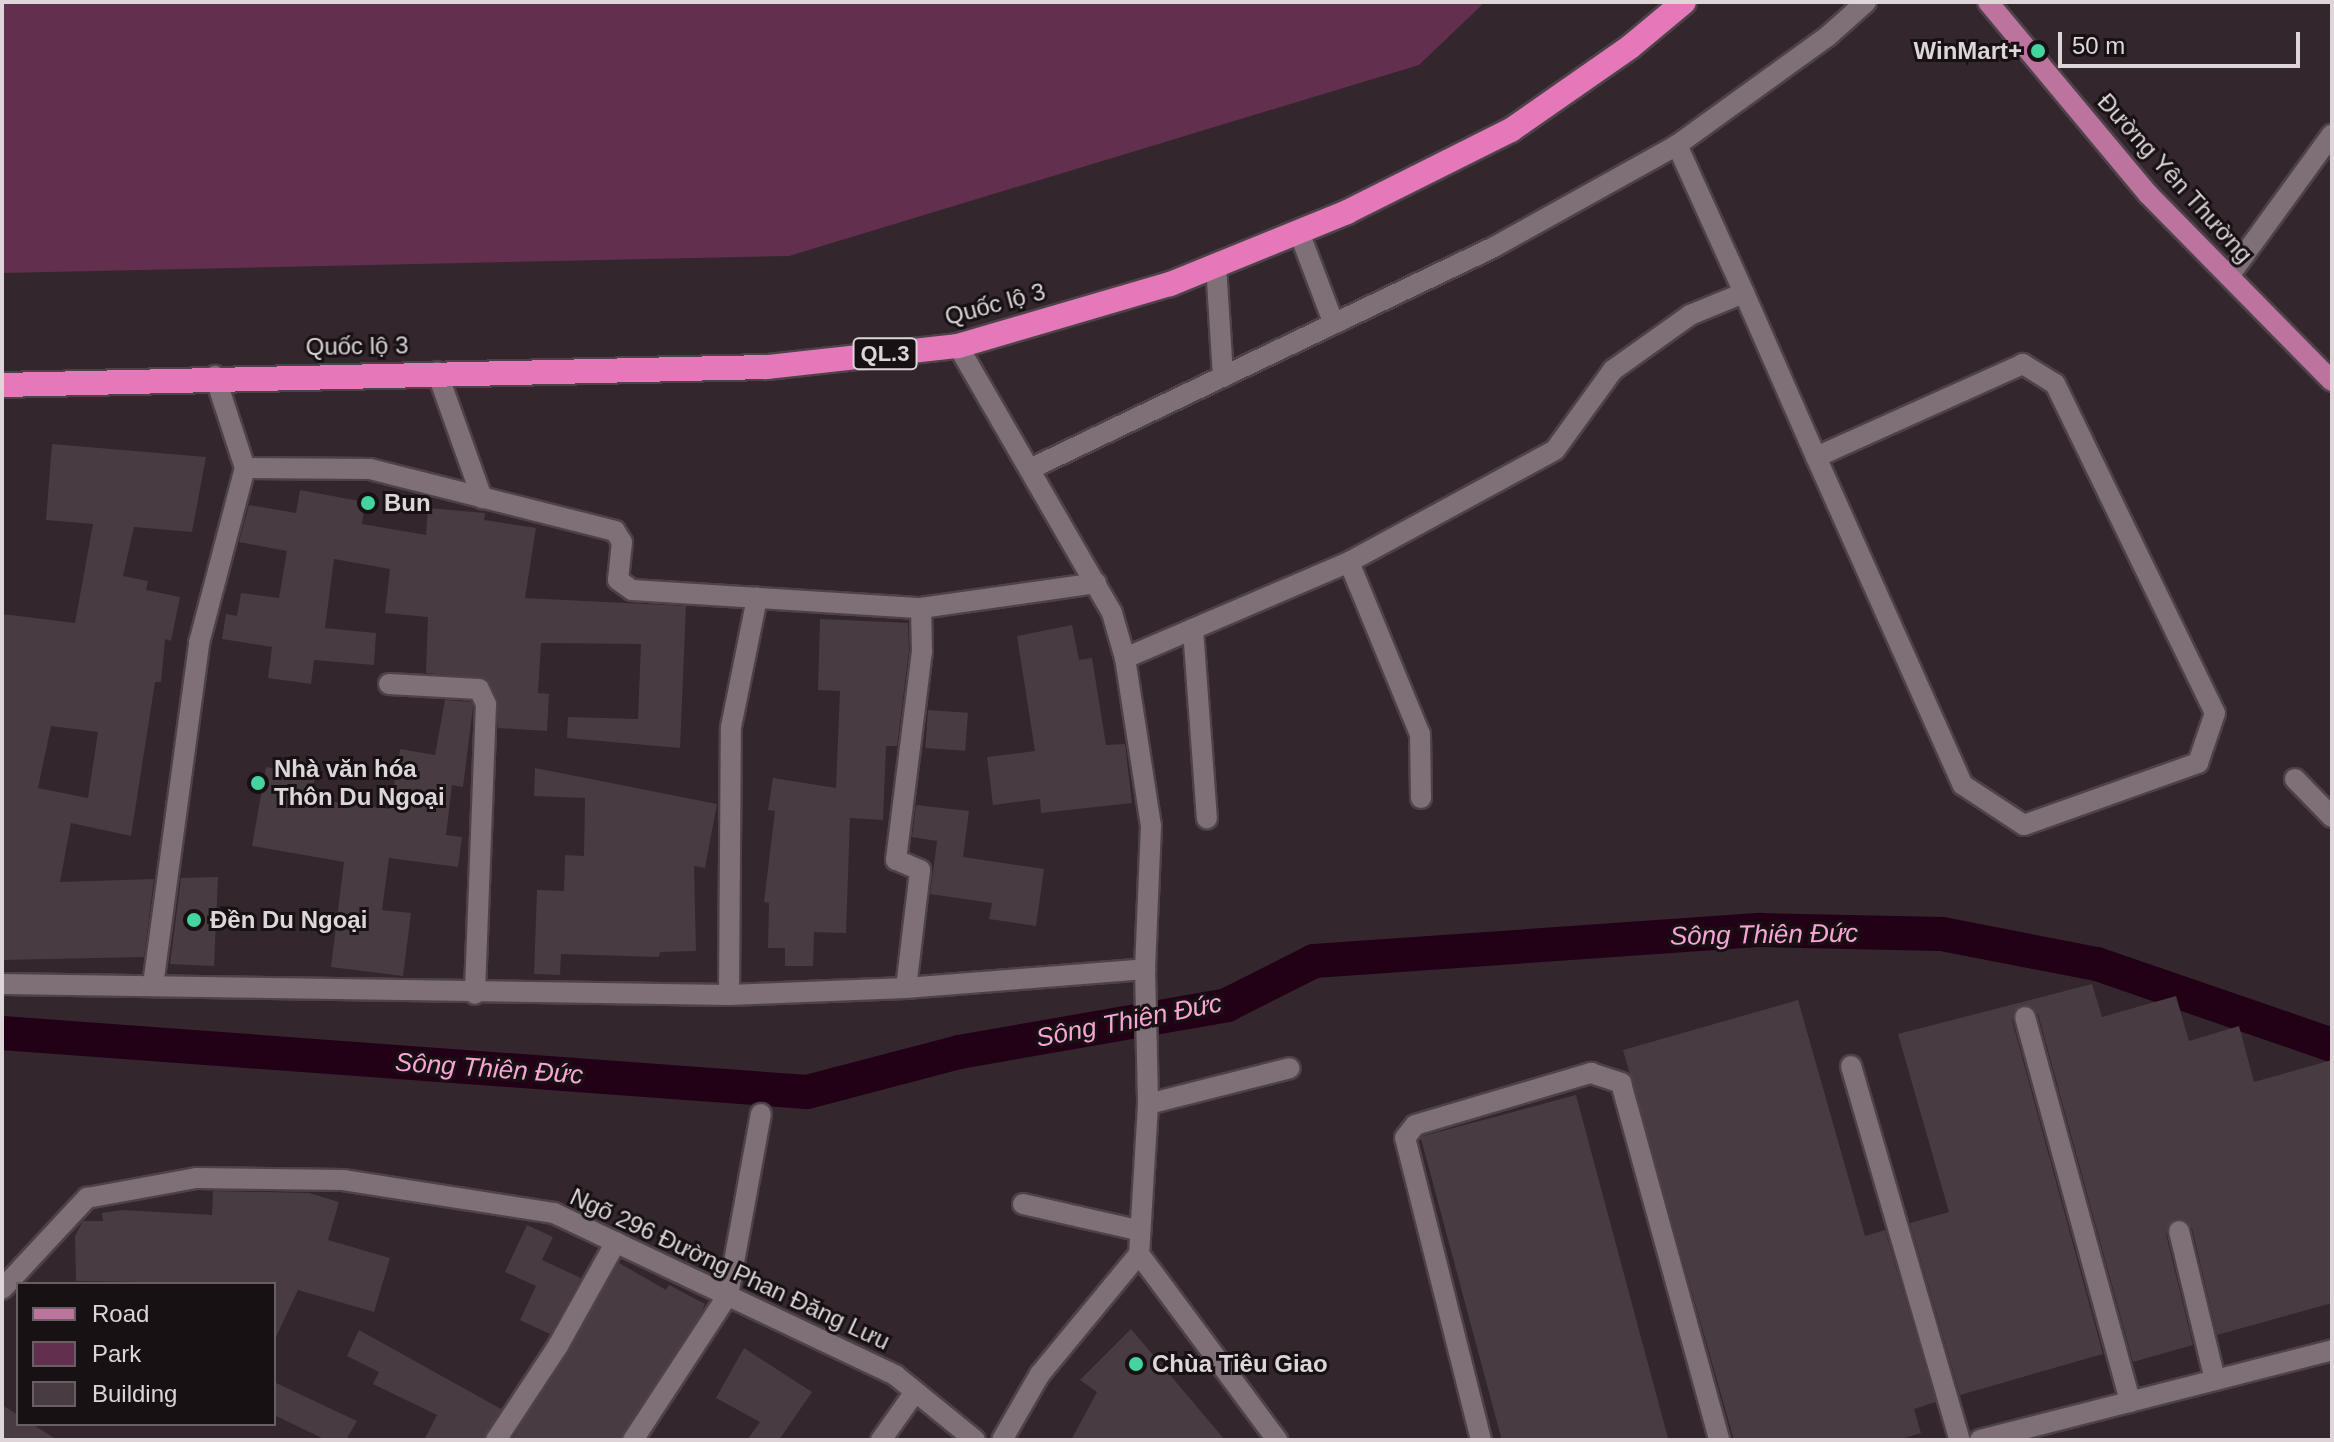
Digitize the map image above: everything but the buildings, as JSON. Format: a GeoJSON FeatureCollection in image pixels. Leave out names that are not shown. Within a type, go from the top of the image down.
{"type":"FeatureCollection","features":[{"type":"Feature","properties":{"kind":"highway","name":"Quốc lộ 3"},"geometry":{"type":"LineString","coordinates":[[2,385],[215,376],[767,367],[958,346],[1170,284],[1299,232],[1511,130],[1630,47],[1684,2]]}},
{"type":"Feature","properties":{"kind":"main road","name":"Đường Yên Thường"},"geometry":{"type":"LineString","coordinates":[[1988,2],[2148,194],[2332,381]]}},
{"type":"Feature","properties":{"kind":"street"},"geometry":{"type":"LineString","coordinates":[[1032,468],[1494,247],[1677,145],[1828,36],[1866,2]]}},
{"type":"Feature","properties":{"kind":"street"},"geometry":{"type":"LineString","coordinates":[[2229,276],[2332,134]]}},
{"type":"Feature","properties":{"kind":"street"},"geometry":{"type":"LineString","coordinates":[[1677,145],[1744,293],[1816,457],[1963,785],[2024,825],[2198,763],[2215,713],[2055,384],[2023,364],[1816,457]]}},
{"type":"Feature","properties":{"kind":"street"},"geometry":{"type":"LineString","coordinates":[[1299,232],[1334,324]]}},
{"type":"Feature","properties":{"kind":"street"},"geometry":{"type":"LineString","coordinates":[[1216,265],[1223,377]]}},
{"type":"Feature","properties":{"kind":"street"},"geometry":{"type":"LineString","coordinates":[[1125,658],[1349,562],[1555,450],[1613,370],[1690,315],[1744,293]]}},
{"type":"Feature","properties":{"kind":"street"},"geometry":{"type":"LineString","coordinates":[[958,346],[1032,468],[1096,583],[1112,613],[1125,658],[1151,826],[1145,971],[1148,1097],[1137,1230],[1139,1254],[1277,1440]]}},
{"type":"Feature","properties":{"kind":"street"},"geometry":{"type":"LineString","coordinates":[[437,372],[482,498]]}},
{"type":"Feature","properties":{"kind":"street"},"geometry":{"type":"LineString","coordinates":[[153,985],[199,643],[245,468],[215,376]]}},
{"type":"Feature","properties":{"kind":"street"},"geometry":{"type":"LineString","coordinates":[[245,468],[370,469],[615,531],[622,542],[618,580],[632,590],[921,608],[1096,583]]}},
{"type":"Feature","properties":{"kind":"street"},"geometry":{"type":"LineString","coordinates":[[1349,562],[1420,734],[1421,798]]}},
{"type":"Feature","properties":{"kind":"street"},"geometry":{"type":"LineString","coordinates":[[729,995],[731,727],[757,598]]}},
{"type":"Feature","properties":{"kind":"street"},"geometry":{"type":"LineString","coordinates":[[906,988],[920,870],[896,860],[922,652],[921,608]]}},
{"type":"Feature","properties":{"kind":"street"},"geometry":{"type":"LineString","coordinates":[[1193,629],[1207,818]]}},
{"type":"Feature","properties":{"kind":"street"},"geometry":{"type":"LineString","coordinates":[[389,684],[479,689],[486,704],[475,994]]}},
{"type":"Feature","properties":{"kind":"street"},"geometry":{"type":"LineString","coordinates":[[2295,779],[2332,817]]}},
{"type":"Feature","properties":{"kind":"street"},"geometry":{"type":"LineString","coordinates":[[2,984],[475,994],[729,995],[906,988],[1145,971]]}},
{"type":"Feature","properties":{"kind":"street"},"geometry":{"type":"LineString","coordinates":[[2025,1017],[2130,1402]]}},
{"type":"Feature","properties":{"kind":"street"},"geometry":{"type":"LineString","coordinates":[[1851,1066],[1960,1440]]}},
{"type":"Feature","properties":{"kind":"street"},"geometry":{"type":"LineString","coordinates":[[1148,1097],[1290,1068]]}},
{"type":"Feature","properties":{"kind":"street"},"geometry":{"type":"LineString","coordinates":[[1481,1440],[1405,1138],[1415,1125],[1591,1073],[1621,1083],[1719,1440]]}},
{"type":"Feature","properties":{"kind":"street"},"geometry":{"type":"LineString","coordinates":[[633,1440],[728,1295],[761,1114]]}},
{"type":"Feature","properties":{"kind":"street","name":"Ngõ 296 Đường Phan Đăng Lưu"},"geometry":{"type":"LineString","coordinates":[[2,1289],[87,1198],[196,1178],[343,1180],[554,1213],[895,1375],[975,1440]]}},
{"type":"Feature","properties":{"kind":"street"},"geometry":{"type":"LineString","coordinates":[[1023,1204],[1137,1230]]}},
{"type":"Feature","properties":{"kind":"street"},"geometry":{"type":"LineString","coordinates":[[2179,1231],[2215,1380]]}},
{"type":"Feature","properties":{"kind":"street"},"geometry":{"type":"LineString","coordinates":[[496,1440],[558,1346],[616,1242]]}},
{"type":"Feature","properties":{"kind":"street"},"geometry":{"type":"LineString","coordinates":[[1002,1440],[1040,1374],[1139,1254]]}},
{"type":"Feature","properties":{"kind":"street"},"geometry":{"type":"LineString","coordinates":[[1980,1440],[2332,1350]]}},
{"type":"Feature","properties":{"kind":"street"},"geometry":{"type":"LineString","coordinates":[[881,1440],[915,1392]]}},
{"type":"Feature","properties":{"kind":"green space"},"geometry":{"type":"Polygon","coordinates":[[[2,2],[1485,2],[1419,65],[789,256],[2,273],[2,2]]]}},
{"type":"Feature","properties":{"kind":"waterway","name":"Sông Thiên Đức"},"geometry":{"type":"LineString","coordinates":[[2,1033],[807,1092],[959,1052],[1227,1005],[1314,961],[1761,930],[1942,934],[2097,964],[2332,1045]]}},
{"type":"Feature","properties":{"kind":"place","name":"WinMart+"},"geometry":{"type":"Point","coordinates":[2038,51]}},
{"type":"Feature","properties":{"kind":"place","name":"Bun"},"geometry":{"type":"Point","coordinates":[368,503]}},
{"type":"Feature","properties":{"kind":"place","name":"Nhà văn hóa Thôn Du Ngoại"},"geometry":{"type":"Point","coordinates":[258,783]}},
{"type":"Feature","properties":{"kind":"place","name":"Đền Du Ngoại"},"geometry":{"type":"Point","coordinates":[194,920]}},
{"type":"Feature","properties":{"kind":"place","name":"Chùa Tiêu Giao"},"geometry":{"type":"Point","coordinates":[1136,1364]}}]}
